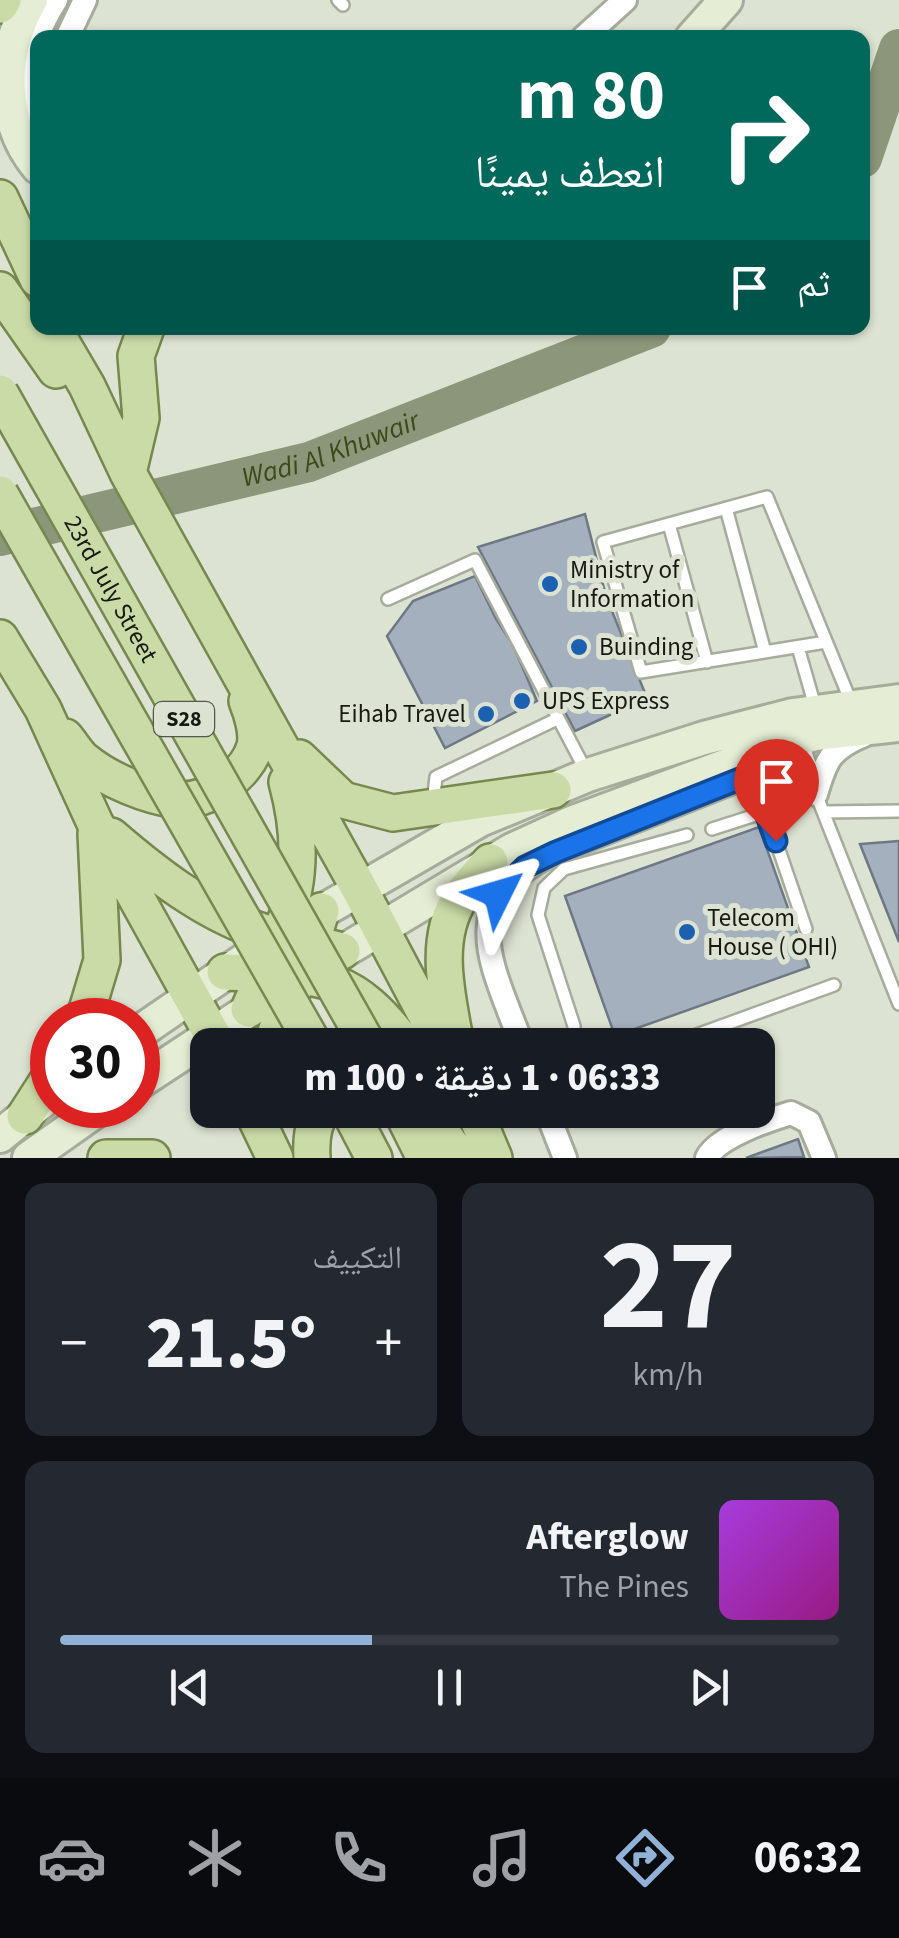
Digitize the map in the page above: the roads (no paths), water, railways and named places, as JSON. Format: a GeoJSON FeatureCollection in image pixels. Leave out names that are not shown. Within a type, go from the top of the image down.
{"type":"FeatureCollection","features":[{"type":"Feature","properties":{"kind":"main road"},"geometry":{"type":"LineString","coordinates":[[0,198],[30,262]]}},
{"type":"Feature","properties":{"kind":"main road"},"geometry":{"type":"LineString","coordinates":[[0,238],[30,289]]}},
{"type":"Feature","properties":{"kind":"main road"},"geometry":{"type":"LineString","coordinates":[[0,290],[30,333]]}},
{"type":"Feature","properties":{"kind":"main road"},"geometry":{"type":"LineString","coordinates":[[31,335],[132,481]]}},
{"type":"Feature","properties":{"kind":"main road"},"geometry":{"type":"LineString","coordinates":[[60,335],[132,481],[433,1028]]}},
{"type":"Feature","properties":{"kind":"main road"},"geometry":{"type":"LineString","coordinates":[[132,481],[140,418],[136,356],[144,335]]}},
{"type":"Feature","properties":{"kind":"main road","name":"23rd July Street"},"geometry":{"type":"LineString","coordinates":[[0,392],[358,1028]]}},
{"type":"Feature","properties":{"kind":"main road","name":"23rd July Street"},"geometry":{"type":"LineString","coordinates":[[0,494],[304,1028]]}},
{"type":"Feature","properties":{"kind":"main road"},"geometry":{"type":"LineString","coordinates":[[6,648],[43,709],[95,823],[208,1028]]}},
{"type":"Feature","properties":{"kind":"main road"},"geometry":{"type":"LineString","coordinates":[[43,709],[84,760],[120,782],[178,800],[189,799],[221,788],[236,776],[255,745],[252,714],[227,650]]}},
{"type":"Feature","properties":{"kind":"main road"},"geometry":{"type":"LineString","coordinates":[[273,733],[343,800],[393,813],[553,790]]}},
{"type":"Feature","properties":{"kind":"main road"},"geometry":{"type":"LineString","coordinates":[[273,733],[297,820],[296,885],[312,944],[336,982],[352,990],[393,1028]]}},
{"type":"Feature","properties":{"kind":"main road"},"geometry":{"type":"LineString","coordinates":[[95,823],[178,890],[233,920],[312,944]]}},
{"type":"Feature","properties":{"kind":"main road"},"geometry":{"type":"LineString","coordinates":[[91,998],[102,960],[95,823]]}},
{"type":"Feature","properties":{"kind":"main road"},"geometry":{"type":"LineString","coordinates":[[453,1028],[444,979],[446,930],[459,900],[490,862]]}},
{"type":"Feature","properties":{"kind":"main road"},"geometry":{"type":"LineString","coordinates":[[225,972],[264,974],[312,944]]}},
{"type":"Feature","properties":{"kind":"main road"},"geometry":{"type":"LineString","coordinates":[[277,1028],[312,944]]}},
{"type":"Feature","properties":{"kind":"main road"},"geometry":{"type":"LineString","coordinates":[[249,1010],[264,974]]}},
{"type":"Feature","properties":{"kind":"main road"},"geometry":{"type":"LineString","coordinates":[[12,1126],[30,1103]]}},
{"type":"Feature","properties":{"kind":"main road"},"geometry":{"type":"LineString","coordinates":[[261,1128],[275,1158]]}},
{"type":"Feature","properties":{"kind":"main road"},"geometry":{"type":"LineString","coordinates":[[282,1128],[292,1158]]}},
{"type":"Feature","properties":{"kind":"main road"},"geometry":{"type":"LineString","coordinates":[[312,1158],[314,1128]]}},
{"type":"Feature","properties":{"kind":"main road"},"geometry":{"type":"LineString","coordinates":[[358,1128],[374,1158]]}},
{"type":"Feature","properties":{"kind":"main road"},"geometry":{"type":"LineString","coordinates":[[410,1128],[425,1158]]}},
{"type":"Feature","properties":{"kind":"main road"},"geometry":{"type":"LineString","coordinates":[[439,1128],[460,1158]]}},
{"type":"Feature","properties":{"kind":"main road"},"geometry":{"type":"LineString","coordinates":[[461,1128],[481,1158]]}},
{"type":"Feature","properties":{"kind":"main road"},"geometry":{"type":"LineString","coordinates":[[482,1128],[494,1158]]}},
{"type":"Feature","properties":{"kind":"main road"},"geometry":{"type":"LineString","coordinates":[[106,1158],[152,1158]]}},
{"type":"Feature","properties":{"kind":"street"},"geometry":{"type":"LineString","coordinates":[[30,157],[10,133],[1,104],[4,53],[14,26],[31,0]]}},
{"type":"Feature","properties":{"kind":"street"},"geometry":{"type":"LineString","coordinates":[[41,30],[56,0]]}},
{"type":"Feature","properties":{"kind":"street"},"geometry":{"type":"LineString","coordinates":[[71,30],[85,0]]}},
{"type":"Feature","properties":{"kind":"street"},"geometry":{"type":"LineString","coordinates":[[591,30],[625,0]]}},
{"type":"Feature","properties":{"kind":"street"},"geometry":{"type":"LineString","coordinates":[[699,30],[726,0]]}},
{"type":"Feature","properties":{"kind":"street"},"geometry":{"type":"LineString","coordinates":[[30,53],[30,121]]}},
{"type":"Feature","properties":{"kind":"street"},"geometry":{"type":"LineString","coordinates":[[227,1028],[312,944],[359,888],[480,820],[588,775],[704,738],[852,706],[894,717]]}},
{"type":"Feature","properties":{"kind":"street"},"geometry":{"type":"LineString","coordinates":[[160,1017],[225,972],[312,944],[381,929],[490,862],[572,823],[707,782],[756,763],[794,740],[894,717]]}},
{"type":"Feature","properties":{"kind":"street"},"geometry":{"type":"LineString","coordinates":[[819,803],[825,763],[839,746],[894,717]]}},
{"type":"Feature","properties":{"kind":"street"},"geometry":{"type":"LineString","coordinates":[[794,740],[819,803]]}},
{"type":"Feature","properties":{"kind":"street"},"geometry":{"type":"LineString","coordinates":[[516,1028],[492,959],[487,924],[498,894],[525,867],[651,816],[707,782]]}},
{"type":"Feature","properties":{"kind":"street"},"geometry":{"type":"LineString","coordinates":[[160,1070],[190,1053]]}},
{"type":"Feature","properties":{"kind":"street"},"geometry":{"type":"LineString","coordinates":[[707,1158],[722,1141],[792,1113],[810,1122],[824,1158]]}},
{"type":"Feature","properties":{"kind":"street"},"geometry":{"type":"LineString","coordinates":[[30,1158],[72,1128]]}},
{"type":"Feature","properties":{"kind":"street"},"geometry":{"type":"LineString","coordinates":[[553,1128],[565,1158]]}},
{"type":"Feature","properties":{"kind":"lane"},"geometry":{"type":"LineString","coordinates":[[826,642],[641,672],[603,542],[766,497],[826,642],[852,706]]}},
{"type":"Feature","properties":{"kind":"lane"},"geometry":{"type":"LineString","coordinates":[[726,508],[765,652]]}},
{"type":"Feature","properties":{"kind":"lane"},"geometry":{"type":"LineString","coordinates":[[669,524],[707,662]]}},
{"type":"Feature","properties":{"kind":"lane"},"geometry":{"type":"LineString","coordinates":[[388,600],[475,560],[588,775]]}},
{"type":"Feature","properties":{"kind":"lane"},"geometry":{"type":"LineString","coordinates":[[798,646],[816,712]]}},
{"type":"Feature","properties":{"kind":"lane"},"geometry":{"type":"LineString","coordinates":[[433,806],[436,777],[556,719]]}},
{"type":"Feature","properties":{"kind":"lane"},"geometry":{"type":"LineString","coordinates":[[756,763],[765,812],[806,928]]}},
{"type":"Feature","properties":{"kind":"lane"},"geometry":{"type":"LineString","coordinates":[[899,811],[819,803],[899,1004]]}},
{"type":"Feature","properties":{"kind":"lane"},"geometry":{"type":"LineString","coordinates":[[712,829],[765,812]]}},
{"type":"Feature","properties":{"kind":"lane"},"geometry":{"type":"LineString","coordinates":[[651,816],[658,844]]}},
{"type":"Feature","properties":{"kind":"lane"},"geometry":{"type":"LineString","coordinates":[[574,1028],[538,915],[540,896],[549,880],[564,869],[686,835]]}},
{"type":"Feature","properties":{"kind":"lane"},"geometry":{"type":"LineString","coordinates":[[715,1028],[834,984]]}},
{"type":"Feature","properties":{"kind":"waterway","name":"Wadi Al Khuwair"},"geometry":{"type":"LineString","coordinates":[[870,134],[899,49]]}},
{"type":"Feature","properties":{"kind":"waterway","name":"Wadi Al Khuwair"},"geometry":{"type":"LineString","coordinates":[[0,536],[309,462],[633,335]]}},
{"type":"Feature","properties":{"kind":"place","name":"Ministry of Information"},"geometry":{"type":"Point","coordinates":[550,584]}},
{"type":"Feature","properties":{"kind":"place","name":"Buinding"},"geometry":{"type":"Point","coordinates":[579,647]}},
{"type":"Feature","properties":{"kind":"place","name":"UPS Express"},"geometry":{"type":"Point","coordinates":[522,701]}},
{"type":"Feature","properties":{"kind":"place","name":"Eihab Travel"},"geometry":{"type":"Point","coordinates":[486,714]}},
{"type":"Feature","properties":{"kind":"place","name":"Telecom House ( OHI)"},"geometry":{"type":"Point","coordinates":[687,932]}}]}
